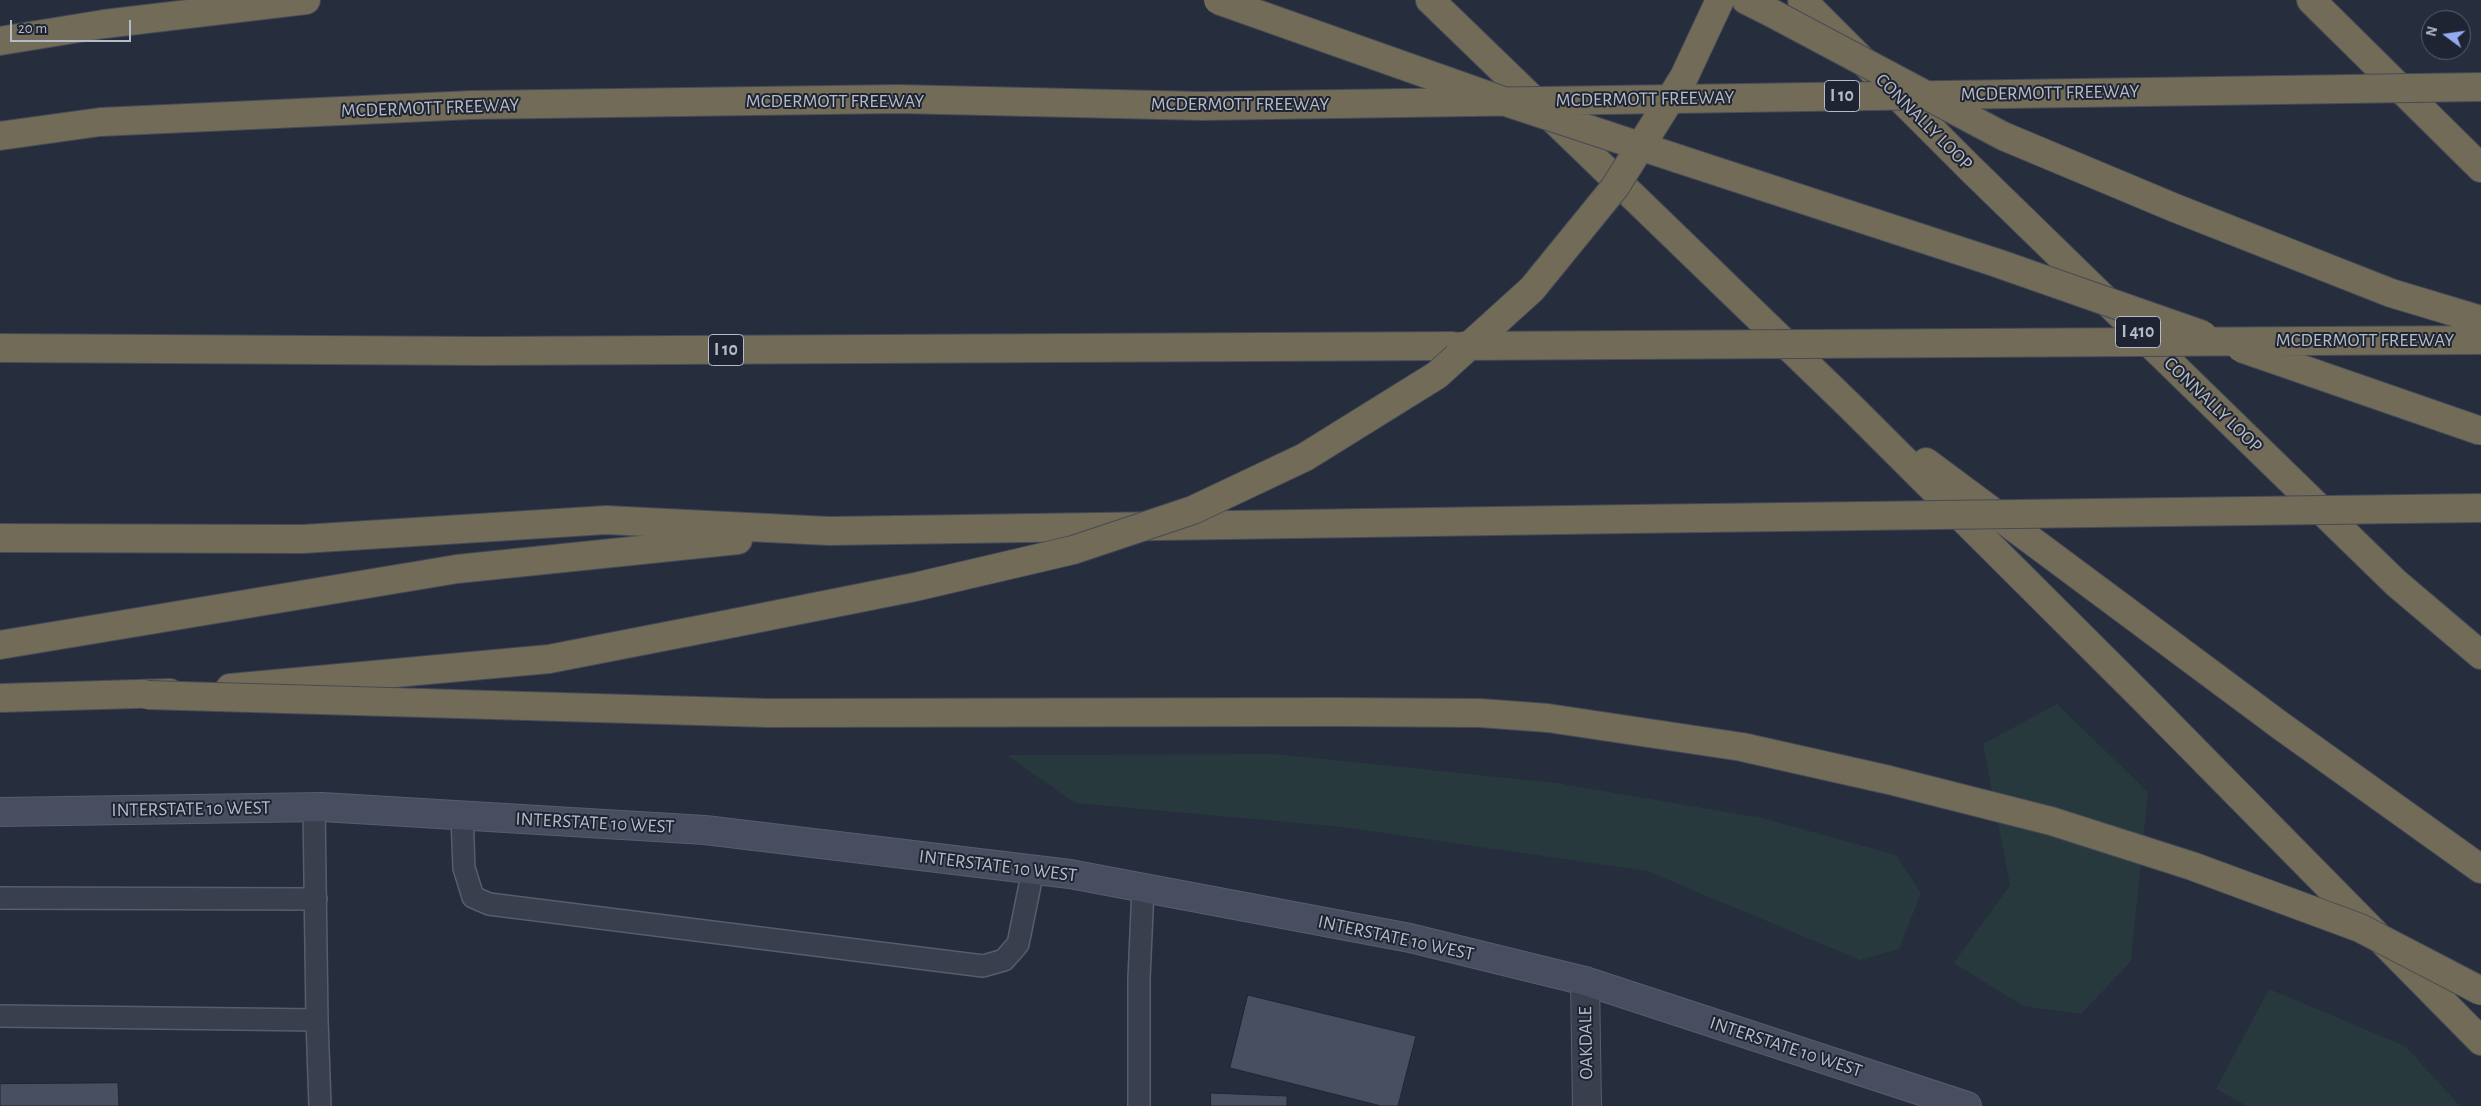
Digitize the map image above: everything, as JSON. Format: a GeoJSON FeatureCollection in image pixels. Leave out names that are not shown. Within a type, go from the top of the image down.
{"type":"FeatureCollection","features":[{"type":"Feature","properties":{"kind":"highway"},"geometry":{"type":"LineString","coordinates":[[0,41],[104,24],[306,0]]}},
{"type":"Feature","properties":{"kind":"highway"},"geometry":{"type":"LineString","coordinates":[[1218,0],[1509,103],[1997,263],[2481,431]]}},
{"type":"Feature","properties":{"kind":"highway"},"geometry":{"type":"LineString","coordinates":[[1430,0],[1850,406],[2145,700],[2481,1041]]}},
{"type":"Feature","properties":{"kind":"highway"},"geometry":{"type":"LineString","coordinates":[[147,695],[549,660],[924,585],[1073,550],[1193,510],[1305,457],[1436,375],[1532,289],[1624,174],[1684,77],[1720,0]]}},
{"type":"Feature","properties":{"kind":"highway"},"geometry":{"type":"LineString","coordinates":[[1746,0],[2003,136],[2175,208],[2391,293],[2481,320]]}},
{"type":"Feature","properties":{"kind":"highway","name":"CONNALLY LOOP"},"geometry":{"type":"LineString","coordinates":[[1802,0],[1965,163],[2396,583],[2481,655]]}},
{"type":"Feature","properties":{"kind":"highway"},"geometry":{"type":"LineString","coordinates":[[2311,0],[2481,168]]}},
{"type":"Feature","properties":{"kind":"highway","name":"MCDERMOTT FREEWAY"},"geometry":{"type":"LineString","coordinates":[[0,136],[100,122],[472,105],[898,99],[1203,106],[2481,87]]}},
{"type":"Feature","properties":{"kind":"highway","name":"MCDERMOTT FREEWAY"},"geometry":{"type":"LineString","coordinates":[[0,348],[504,351],[2481,340]]}},
{"type":"Feature","properties":{"kind":"highway"},"geometry":{"type":"LineString","coordinates":[[1850,406],[2281,726],[2481,869]]}},
{"type":"Feature","properties":{"kind":"highway"},"geometry":{"type":"LineString","coordinates":[[0,538],[303,539],[606,520],[829,531],[2481,508]]}},
{"type":"Feature","properties":{"kind":"highway"},"geometry":{"type":"LineString","coordinates":[[0,645],[457,569],[829,531]]}},
{"type":"Feature","properties":{"kind":"highway"},"geometry":{"type":"LineString","coordinates":[[0,698],[147,695],[768,713],[1337,712],[1480,713],[1548,718],[1742,747],[1889,780],[2051,822],[2192,866],[2360,928],[2481,991]]}},
{"type":"Feature","properties":{"kind":"main road","name":"INTERSTATE 10 WEST"},"geometry":{"type":"LineString","coordinates":[[0,812],[314,807],[705,830],[1070,874],[1410,938],[1585,981],[1967,1106]]}},
{"type":"Feature","properties":{"kind":"street","name":"OAKDALE"},"geometry":{"type":"LineString","coordinates":[[1585,981],[1587,1106]]}},
{"type":"Feature","properties":{"kind":"lane"},"geometry":{"type":"LineString","coordinates":[[314,807],[320,1106]]}},
{"type":"Feature","properties":{"kind":"lane"},"geometry":{"type":"LineString","coordinates":[[462,816],[464,868],[474,897],[489,904],[983,966],[1004,960],[1018,944],[1033,870]]}},
{"type":"Feature","properties":{"kind":"lane"},"geometry":{"type":"LineString","coordinates":[[1139,1106],[1139,979],[1143,888]]}},
{"type":"Feature","properties":{"kind":"lane"},"geometry":{"type":"LineString","coordinates":[[0,898],[316,899]]}},
{"type":"Feature","properties":{"kind":"lane"},"geometry":{"type":"LineString","coordinates":[[0,1016],[317,1020]]}},
{"type":"Feature","properties":{"kind":"shaded area"},"geometry":{"type":"Polygon","coordinates":[[[2057,704],[2148,792],[2131,961],[2081,1014],[2023,1006],[1954,963],[2010,885],[1983,744],[2057,704]]]}},
{"type":"Feature","properties":{"kind":"shaded area"},"geometry":{"type":"Polygon","coordinates":[[[1275,754],[1556,783],[1762,818],[1896,855],[1921,893],[1899,949],[1860,960],[1647,871],[1343,827],[1075,803],[1007,755],[1275,754]]]}},
{"type":"Feature","properties":{"kind":"shaded area"},"geometry":{"type":"Polygon","coordinates":[[[2269,989],[2405,1046],[2460,1106],[2247,1106],[2216,1089],[2269,989]]]}},
{"type":"Feature","properties":{"kind":"building"},"geometry":{"type":"Polygon","coordinates":[[[1248,995],[1416,1036],[1398,1106],[1381,1106],[1230,1068],[1248,995]]]}},
{"type":"Feature","properties":{"kind":"building"},"geometry":{"type":"Polygon","coordinates":[[[118,1083],[119,1106],[0,1106],[0,1084],[118,1083]]]}},
{"type":"Feature","properties":{"kind":"building"},"geometry":{"type":"Polygon","coordinates":[[[1211,1093],[1287,1096],[1287,1106],[1211,1106],[1211,1093]]]}}]}
